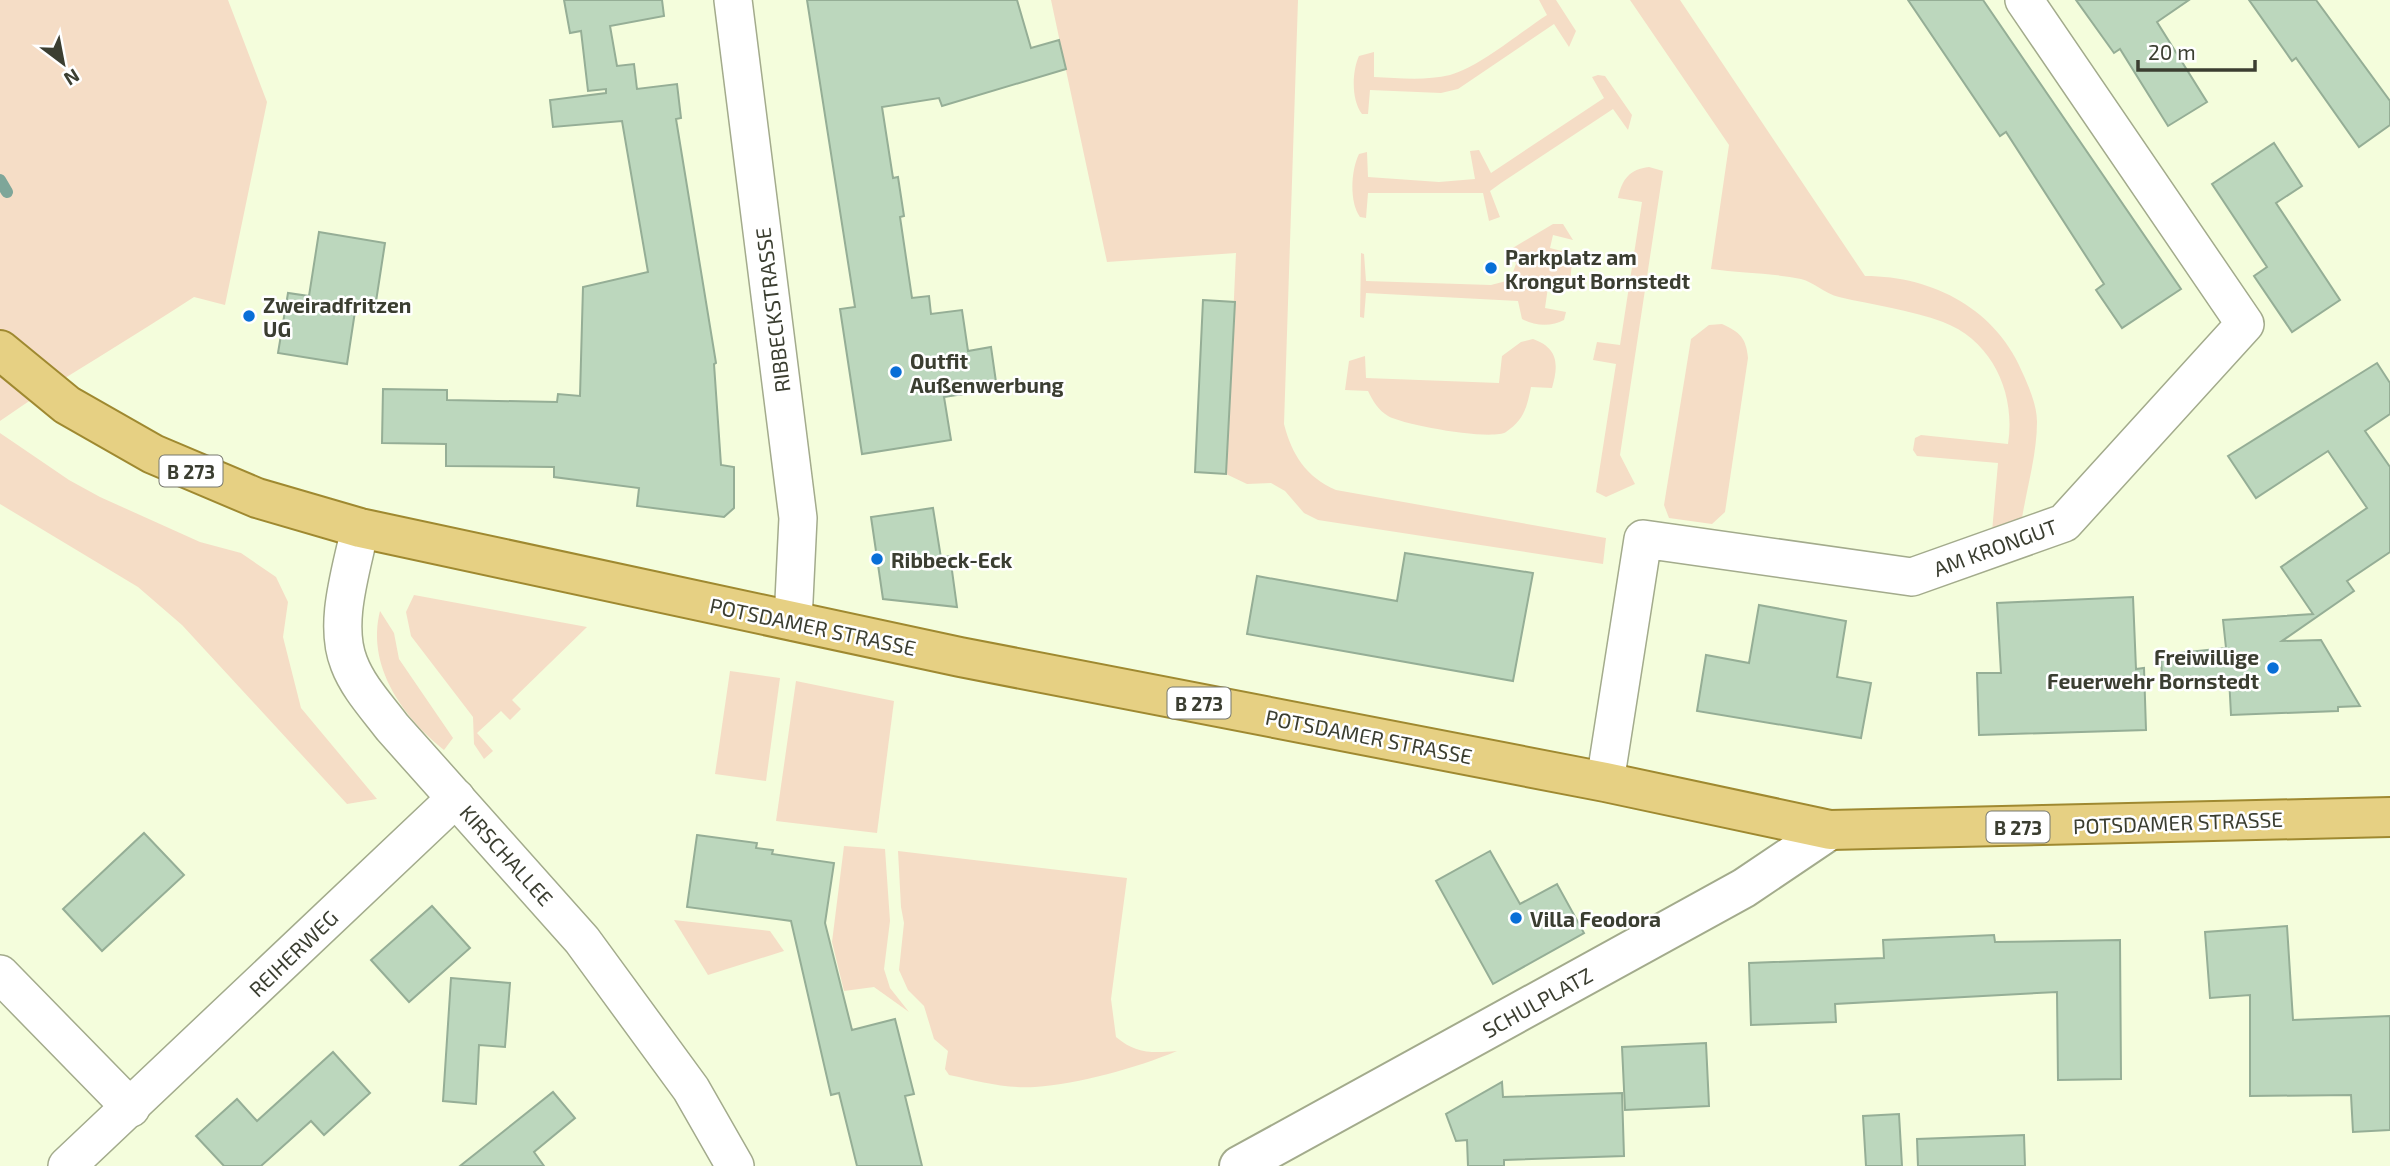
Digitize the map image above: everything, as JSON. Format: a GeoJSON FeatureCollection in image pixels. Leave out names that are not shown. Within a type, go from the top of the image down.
{"type":"FeatureCollection","features":[{"type":"Feature","properties":{"kind":"main road","name":"B 273"},"geometry":{"type":"LineString","coordinates":[[0,350],[67,405],[152,454],[257,498],[359,528]]}},
{"type":"Feature","properties":{"kind":"main road","name":"POTSDAMER STRASSE"},"geometry":{"type":"LineString","coordinates":[[359,528],[793,621],[1605,782],[1830,831],[2390,817]]}},
{"type":"Feature","properties":{"kind":"street","name":"RIBBECKSTRASSE"},"geometry":{"type":"LineString","coordinates":[[733,0],[798,517],[793,621]]}},
{"type":"Feature","properties":{"kind":"street","name":"AM KRONGUT"},"geometry":{"type":"LineString","coordinates":[[1605,782],[1643,539],[1912,577],[2013,542],[2064,523],[2245,324],[2024,0]]}},
{"type":"Feature","properties":{"kind":"street","name":"KIRSCHALLEE"},"geometry":{"type":"LineString","coordinates":[[359,528],[343,637],[349,663],[363,689],[392,727],[556,909],[636,1010],[691,1089],[735,1166]]}},
{"type":"Feature","properties":{"kind":"street","name":"REIHERWEG"},"geometry":{"type":"LineString","coordinates":[[67,1166],[456,798]]}},
{"type":"Feature","properties":{"kind":"street","name":"SCHULPLATZ"},"geometry":{"type":"LineString","coordinates":[[1239,1166],[1744,888],[1830,831]]}},
{"type":"Feature","properties":{"kind":"street"},"geometry":{"type":"LineString","coordinates":[[0,974],[131,1108]]}},
{"type":"Feature","properties":{"kind":"shaded area"},"geometry":{"type":"Polygon","coordinates":[[[0,0],[228,0],[267,102],[225,305],[194,297],[0,421],[0,0]]]}},
{"type":"Feature","properties":{"kind":"shaded area"},"geometry":{"type":"Polygon","coordinates":[[[1051,0],[1298,0],[1284,424],[1291,446],[1308,472],[1336,490],[1606,538],[1603,564],[1318,520],[1304,513],[1285,491],[1271,483],[1247,484],[1226,474],[1236,253],[1107,262],[1051,0]]]}},
{"type":"Feature","properties":{"kind":"shaded area"},"geometry":{"type":"Polygon","coordinates":[[[1539,0],[1556,0],[1576,31],[1569,47],[1554,24],[1458,89],[1441,93],[1370,90],[1368,114],[1362,114],[1358,108],[1354,85],[1359,56],[1374,52],[1374,77],[1421,79],[1450,75],[1487,57],[1547,15],[1539,0]]]}},
{"type":"Feature","properties":{"kind":"shaded area"},"geometry":{"type":"Polygon","coordinates":[[[1630,0],[1680,0],[1865,276],[1915,282],[1961,301],[1998,333],[2013,353],[2033,398],[2037,416],[2037,435],[2021,524],[1992,532],[1998,463],[1917,456],[1913,450],[1915,438],[1921,435],[2008,444],[2010,425],[2004,388],[1988,356],[1975,342],[1943,322],[1834,295],[1801,279],[1711,269],[1729,145],[1630,0]]]}},
{"type":"Feature","properties":{"kind":"shaded area"},"geometry":{"type":"Polygon","coordinates":[[[1605,76],[1632,115],[1628,130],[1613,109],[1501,183],[1490,191],[1500,217],[1489,221],[1483,193],[1368,193],[1366,218],[1360,217],[1356,211],[1352,186],[1359,154],[1367,152],[1368,177],[1439,182],[1475,179],[1470,151],[1479,150],[1491,173],[1604,98],[1592,77],[1605,76]]]}},
{"type":"Feature","properties":{"kind":"shaded area"},"geometry":{"type":"Polygon","coordinates":[[[1649,167],[1663,171],[1620,455],[1635,484],[1606,497],[1596,492],[1616,364],[1593,360],[1597,342],[1620,345],[1642,202],[1618,198],[1628,176],[1649,167]]]}},
{"type":"Feature","properties":{"kind":"shaded area"},"geometry":{"type":"Polygon","coordinates":[[[1553,224],[1563,224],[1573,240],[1553,235],[1550,248],[1573,254],[1570,282],[1549,280],[1545,308],[1566,312],[1564,320],[1549,325],[1522,319],[1518,301],[1366,293],[1364,318],[1360,317],[1361,253],[1364,254],[1366,281],[1491,285],[1510,280],[1516,264],[1511,249],[1553,224]]]}},
{"type":"Feature","properties":{"kind":"shaded area"},"geometry":{"type":"Polygon","coordinates":[[[1722,324],[1741,337],[1746,345],[1748,358],[1725,512],[1712,524],[1669,518],[1664,505],[1691,339],[1709,325],[1722,324]]]}},
{"type":"Feature","properties":{"kind":"shaded area"},"geometry":{"type":"Polygon","coordinates":[[[1533,339],[1552,352],[1556,371],[1552,388],[1531,387],[1524,412],[1517,423],[1506,432],[1484,435],[1411,424],[1384,414],[1368,391],[1345,390],[1349,361],[1365,356],[1366,378],[1499,383],[1502,356],[1521,342],[1533,339]]]}},
{"type":"Feature","properties":{"kind":"shaded area"},"geometry":{"type":"Polygon","coordinates":[[[0,433],[69,480],[100,497],[200,542],[241,553],[276,577],[288,602],[283,637],[301,708],[377,799],[347,804],[182,625],[138,587],[0,504],[0,433]]]}},
{"type":"Feature","properties":{"kind":"shaded area"},"geometry":{"type":"Polygon","coordinates":[[[414,595],[587,627],[512,700],[521,709],[510,720],[501,711],[477,733],[493,751],[484,759],[474,744],[473,717],[411,636],[406,612],[414,595]]]}},
{"type":"Feature","properties":{"kind":"shaded area"},"geometry":{"type":"Polygon","coordinates":[[[380,611],[394,633],[399,659],[453,738],[444,750],[415,722],[391,689],[378,651],[380,611]]]}},
{"type":"Feature","properties":{"kind":"shaded area"},"geometry":{"type":"Polygon","coordinates":[[[730,671],[780,678],[766,781],[715,774],[730,671]]]}},
{"type":"Feature","properties":{"kind":"shaded area"},"geometry":{"type":"Polygon","coordinates":[[[796,681],[894,701],[877,833],[776,821],[796,681]]]}},
{"type":"Feature","properties":{"kind":"shaded area"},"geometry":{"type":"Polygon","coordinates":[[[844,846],[885,849],[890,921],[884,969],[890,988],[909,1012],[874,987],[844,991],[832,942],[844,846]]]}},
{"type":"Feature","properties":{"kind":"shaded area"},"geometry":{"type":"Polygon","coordinates":[[[898,851],[1127,878],[1111,999],[1116,1037],[1130,1047],[1145,1051],[1177,1051],[1107,1074],[1035,1087],[1013,1087],[949,1075],[945,1069],[948,1051],[934,1039],[924,1006],[908,990],[899,970],[904,923],[898,851]]]}},
{"type":"Feature","properties":{"kind":"shaded area"},"geometry":{"type":"Polygon","coordinates":[[[674,920],[770,931],[784,951],[708,975],[674,920]]]}},
{"type":"Feature","properties":{"kind":"building"},"geometry":{"type":"Polygon","coordinates":[[[564,0],[662,0],[664,16],[610,26],[617,66],[634,64],[637,89],[677,84],[681,118],[676,119],[716,363],[721,465],[734,467],[734,508],[724,517],[637,506],[639,488],[554,477],[554,467],[446,466],[446,444],[382,443],[383,389],[447,390],[447,400],[557,402],[558,394],[580,396],[583,287],[648,272],[622,121],[553,127],[550,100],[606,93],[606,89],[588,91],[581,31],[570,33],[564,0]]]}},
{"type":"Feature","properties":{"kind":"building"},"geometry":{"type":"Polygon","coordinates":[[[807,0],[1017,0],[1031,48],[1059,40],[1066,69],[942,106],[939,98],[882,107],[893,178],[898,177],[904,216],[900,217],[912,298],[929,296],[931,314],[962,310],[968,351],[991,347],[997,389],[944,397],[951,440],[862,454],[840,309],[855,307],[807,0]]]}},
{"type":"Feature","properties":{"kind":"building"},"geometry":{"type":"Polygon","coordinates":[[[1908,0],[1983,0],[2181,289],[2122,328],[2096,290],[2104,284],[2006,132],[2000,136],[1908,0]]]}},
{"type":"Feature","properties":{"kind":"building"},"geometry":{"type":"Polygon","coordinates":[[[2076,0],[2189,0],[2157,22],[2207,102],[2168,126],[2120,49],[2114,53],[2076,0]]]}},
{"type":"Feature","properties":{"kind":"building"},"geometry":{"type":"Polygon","coordinates":[[[2249,0],[2316,0],[2390,101],[2390,125],[2359,147],[2296,58],[2292,61],[2249,0]]]}},
{"type":"Feature","properties":{"kind":"building"},"geometry":{"type":"Polygon","coordinates":[[[2274,143],[2302,186],[2276,203],[2340,300],[2292,332],[2254,276],[2267,267],[2212,184],[2274,143]]]}},
{"type":"Feature","properties":{"kind":"building"},"geometry":{"type":"Polygon","coordinates":[[[319,232],[385,243],[375,308],[356,305],[347,364],[278,353],[288,293],[309,296],[319,232]]]}},
{"type":"Feature","properties":{"kind":"building"},"geometry":{"type":"Polygon","coordinates":[[[1203,300],[1235,302],[1226,474],[1195,472],[1203,300]]]}},
{"type":"Feature","properties":{"kind":"building"},"geometry":{"type":"Polygon","coordinates":[[[2377,363],[2390,383],[2390,414],[2365,431],[2390,467],[2390,552],[2347,581],[2354,591],[2282,641],[2321,640],[2360,706],[2338,707],[2338,711],[2231,715],[2229,677],[2162,678],[2161,655],[2226,648],[2223,620],[2313,614],[2281,567],[2367,508],[2328,451],[2256,498],[2228,456],[2377,363]]]}},
{"type":"Feature","properties":{"kind":"building"},"geometry":{"type":"Polygon","coordinates":[[[933,508],[941,558],[950,556],[957,607],[883,599],[871,517],[933,508]]]}},
{"type":"Feature","properties":{"kind":"building"},"geometry":{"type":"Polygon","coordinates":[[[1405,553],[1533,573],[1513,681],[1247,634],[1257,576],[1397,601],[1405,553]]]}},
{"type":"Feature","properties":{"kind":"building"},"geometry":{"type":"Polygon","coordinates":[[[2133,597],[2136,669],[2144,668],[2146,730],[1979,735],[1977,673],[2001,673],[1997,603],[2133,597]]]}},
{"type":"Feature","properties":{"kind":"building"},"geometry":{"type":"Polygon","coordinates":[[[1759,605],[1846,621],[1837,677],[1871,683],[1861,738],[1697,711],[1706,655],[1749,663],[1759,605]]]}},
{"type":"Feature","properties":{"kind":"building"},"geometry":{"type":"Polygon","coordinates":[[[144,833],[184,875],[102,951],[63,909],[144,833]]]}},
{"type":"Feature","properties":{"kind":"building"},"geometry":{"type":"Polygon","coordinates":[[[697,835],[757,843],[756,848],[773,850],[772,854],[834,863],[825,923],[852,1030],[895,1019],[914,1094],[905,1096],[922,1166],[857,1166],[839,1093],[831,1095],[791,921],[687,907],[697,835]]]}},
{"type":"Feature","properties":{"kind":"building","name":"Villa Feodora"},"geometry":{"type":"Polygon","coordinates":[[[1490,851],[1520,904],[1557,884],[1584,933],[1493,984],[1436,881],[1490,851]]]}},
{"type":"Feature","properties":{"kind":"building"},"geometry":{"type":"Polygon","coordinates":[[[432,906],[470,948],[409,1002],[371,960],[432,906]]]}},
{"type":"Feature","properties":{"kind":"building"},"geometry":{"type":"Polygon","coordinates":[[[2287,926],[2293,1020],[2390,1016],[2390,1130],[2353,1132],[2351,1095],[2250,1096],[2250,995],[2210,998],[2205,932],[2287,926]]]}},
{"type":"Feature","properties":{"kind":"building"},"geometry":{"type":"Polygon","coordinates":[[[1994,935],[1995,942],[2120,940],[2121,1079],[2058,1080],[2057,992],[1835,1004],[1836,1022],[1751,1025],[1749,963],[1884,958],[1883,940],[1994,935]]]}},
{"type":"Feature","properties":{"kind":"building"},"geometry":{"type":"Polygon","coordinates":[[[451,978],[510,983],[505,1047],[479,1045],[476,1104],[443,1101],[451,978]]]}},
{"type":"Feature","properties":{"kind":"building"},"geometry":{"type":"Polygon","coordinates":[[[1706,1043],[1709,1106],[1625,1110],[1622,1047],[1706,1043]]]}},
{"type":"Feature","properties":{"kind":"building"},"geometry":{"type":"Polygon","coordinates":[[[333,1052],[370,1093],[324,1135],[311,1121],[261,1166],[224,1166],[196,1136],[237,1099],[257,1121],[333,1052]]]}},
{"type":"Feature","properties":{"kind":"building"},"geometry":{"type":"Polygon","coordinates":[[[1502,1082],[1503,1097],[1622,1093],[1624,1156],[1504,1160],[1504,1166],[1468,1166],[1467,1140],[1456,1141],[1446,1114],[1502,1082]]]}},
{"type":"Feature","properties":{"kind":"building"},"geometry":{"type":"Polygon","coordinates":[[[553,1092],[575,1118],[534,1152],[544,1166],[460,1166],[553,1092]]]}},
{"type":"Feature","properties":{"kind":"building"},"geometry":{"type":"Polygon","coordinates":[[[1899,1114],[1902,1166],[1866,1166],[1863,1116],[1899,1114]]]}},
{"type":"Feature","properties":{"kind":"building"},"geometry":{"type":"Polygon","coordinates":[[[2024,1135],[2025,1166],[1918,1166],[1917,1139],[2024,1135]]]}},
{"type":"Feature","properties":{"kind":"waterway"},"geometry":{"type":"LineString","coordinates":[[0,180],[7,192]]}},
{"type":"Feature","properties":{"kind":"place","name":"Parkplatz am Krongut Bornstedt"},"geometry":{"type":"Point","coordinates":[1491,268]}},
{"type":"Feature","properties":{"kind":"place","name":"Zweiradfritzen UG"},"geometry":{"type":"Point","coordinates":[249,316]}},
{"type":"Feature","properties":{"kind":"place","name":"Outfit Außenwerbung"},"geometry":{"type":"Point","coordinates":[896,372]}},
{"type":"Feature","properties":{"kind":"place","name":"Ribbeck-Eck"},"geometry":{"type":"Point","coordinates":[877,559]}},
{"type":"Feature","properties":{"kind":"place","name":"Freiwillige Feuerwehr Bornstedt"},"geometry":{"type":"Point","coordinates":[2273,668]}},
{"type":"Feature","properties":{"kind":"place","name":"Villa Feodora"},"geometry":{"type":"Point","coordinates":[1516,918]}}]}
